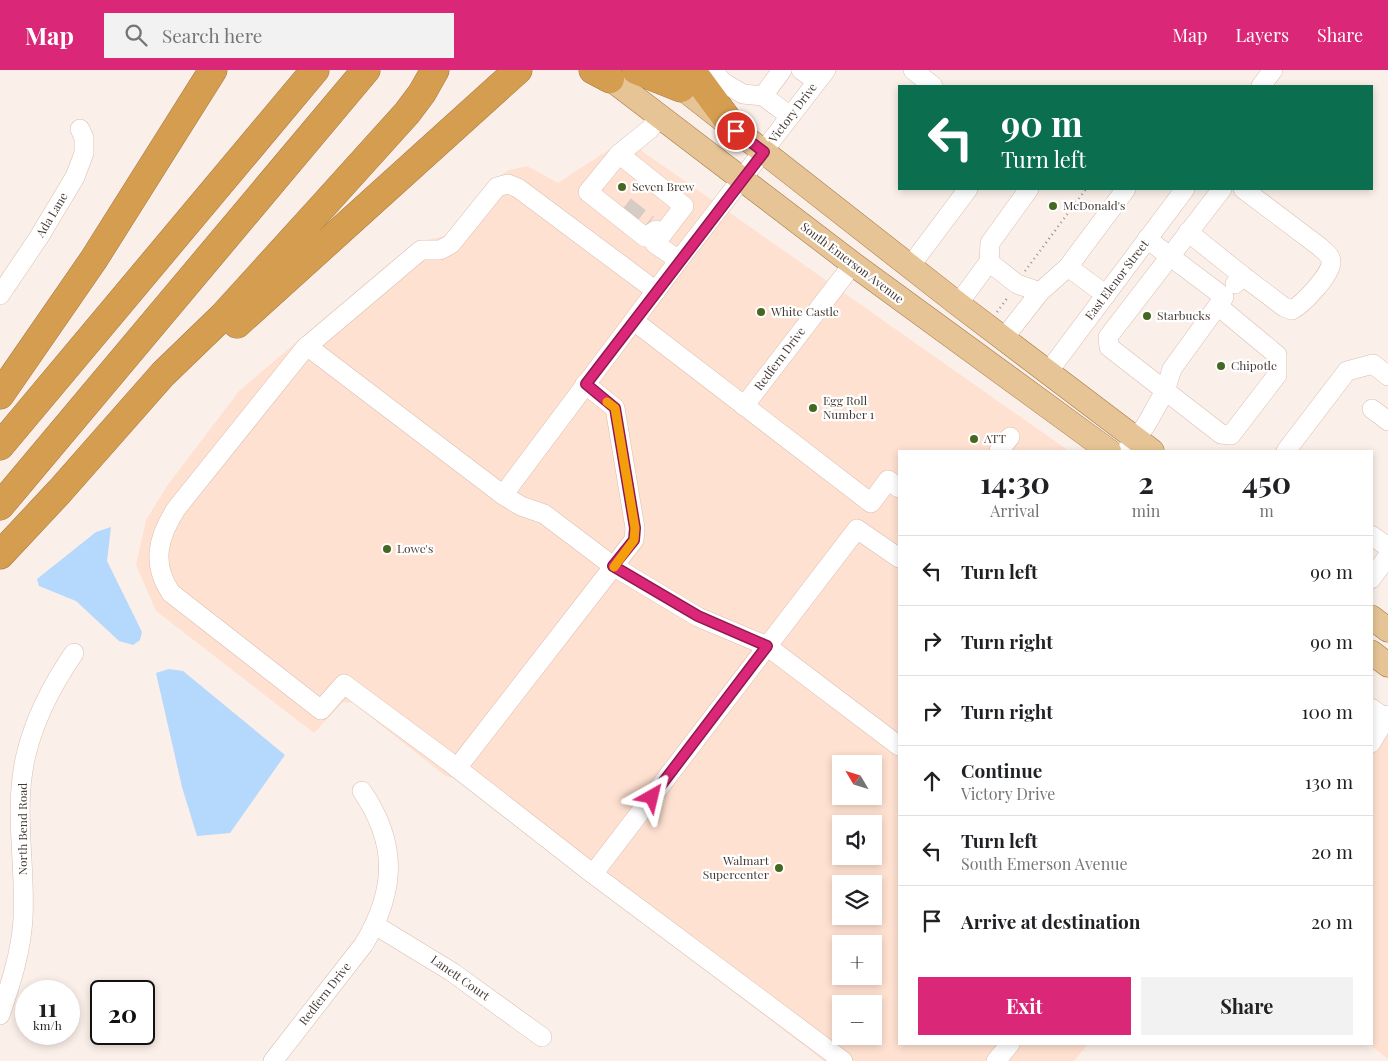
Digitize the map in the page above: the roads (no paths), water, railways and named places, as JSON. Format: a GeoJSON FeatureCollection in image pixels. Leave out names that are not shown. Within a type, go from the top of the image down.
{"type":"FeatureCollection","features":[{"type":"Feature","properties":{"kind":"highway"},"geometry":{"type":"LineString","coordinates":[[0,395],[94,259],[213,70]]}},
{"type":"Feature","properties":{"kind":"highway"},"geometry":{"type":"LineString","coordinates":[[0,446],[315,70]]}},
{"type":"Feature","properties":{"kind":"highway"},"geometry":{"type":"LineString","coordinates":[[0,506],[366,70]]}},
{"type":"Feature","properties":{"kind":"highway"},"geometry":{"type":"LineString","coordinates":[[0,555],[60,492],[163,374],[223,316],[407,113],[422,93],[435,70]]}},
{"type":"Feature","properties":{"kind":"highway"},"geometry":{"type":"LineString","coordinates":[[60,492],[125,433],[234,326],[492,91],[518,70]]}},
{"type":"Feature","properties":{"kind":"highway"},"geometry":{"type":"LineString","coordinates":[[636,70],[701,79],[736,131]]}},
{"type":"Feature","properties":{"kind":"main road"},"geometry":{"type":"LineString","coordinates":[[660,70],[701,79]]}},
{"type":"Feature","properties":{"kind":"main road","name":"South Emerson Avenue"},"geometry":{"type":"LineString","coordinates":[[601,73],[852,264],[1108,450]]}},
{"type":"Feature","properties":{"kind":"main road"},"geometry":{"type":"LineString","coordinates":[[736,131],[1048,372],[1138,447]]}},
{"type":"Feature","properties":{"kind":"main road"},"geometry":{"type":"LineString","coordinates":[[1052,410],[1082,450]]}},
{"type":"Feature","properties":{"kind":"main road"},"geometry":{"type":"LineString","coordinates":[[1373,619],[1388,630]]}},
{"type":"Feature","properties":{"kind":"main road"},"geometry":{"type":"LineString","coordinates":[[1373,654],[1388,665]]}},
{"type":"Feature","properties":{"kind":"street"},"geometry":{"type":"LineString","coordinates":[[763,96],[782,70]]}},
{"type":"Feature","properties":{"kind":"street"},"geometry":{"type":"LineString","coordinates":[[801,70],[821,75]]}},
{"type":"Feature","properties":{"kind":"street"},"geometry":{"type":"LineString","coordinates":[[913,70],[931,85]]}},
{"type":"Feature","properties":{"kind":"street"},"geometry":{"type":"LineString","coordinates":[[1262,85],[1273,70]]}},
{"type":"Feature","properties":{"kind":"street","name":"Victory Drive"},"geometry":{"type":"LineString","coordinates":[[503,494],[821,75]]}},
{"type":"Feature","properties":{"kind":"street"},"geometry":{"type":"LineString","coordinates":[[701,79],[743,94],[763,96],[790,116]]}},
{"type":"Feature","properties":{"kind":"street"},"geometry":{"type":"LineString","coordinates":[[620,154],[684,206],[645,237],[588,192],[620,154],[650,129],[659,116]]}},
{"type":"Feature","properties":{"kind":"street","name":"Ada Lane"},"geometry":{"type":"LineString","coordinates":[[0,295],[39,237],[75,177],[84,153],[84,138],[80,129]]}},
{"type":"Feature","properties":{"kind":"street"},"geometry":{"type":"LineString","coordinates":[[656,292],[518,188],[508,184],[498,188],[451,244],[440,250],[421,250],[307,346],[176,509],[164,528],[158,545],[159,561],[164,580],[172,593],[321,710],[344,684],[843,1061]]}},
{"type":"Feature","properties":{"kind":"street"},"geometry":{"type":"LineString","coordinates":[[911,265],[967,190]]}},
{"type":"Feature","properties":{"kind":"street"},"geometry":{"type":"LineString","coordinates":[[958,304],[989,262],[990,243],[1027,190]]}},
{"type":"Feature","properties":{"kind":"street"},"geometry":{"type":"LineString","coordinates":[[1004,338],[1040,292],[1068,267],[1125,190]]}},
{"type":"Feature","properties":{"kind":"street","name":"East Elenor Street"},"geometry":{"type":"LineString","coordinates":[[1048,372],[1184,190]]}},
{"type":"Feature","properties":{"kind":"street"},"geometry":{"type":"LineString","coordinates":[[1147,239],[1170,255],[1277,355],[1276,375],[1231,435],[1220,434],[1164,392],[1109,346],[1108,337],[1170,255],[1221,190]]}},
{"type":"Feature","properties":{"kind":"street"},"geometry":{"type":"LineString","coordinates":[[1188,232],[1284,306],[1292,310],[1302,305],[1329,270],[1332,263],[1330,256],[1244,190]]}},
{"type":"Feature","properties":{"kind":"street"},"geometry":{"type":"LineString","coordinates":[[592,197],[604,191],[625,206]]}},
{"type":"Feature","properties":{"kind":"street"},"geometry":{"type":"LineString","coordinates":[[656,229],[655,244],[679,260]]}},
{"type":"Feature","properties":{"kind":"street"},"geometry":{"type":"LineString","coordinates":[[989,262],[1016,284],[1040,292]]}},
{"type":"Feature","properties":{"kind":"street","name":"Redfern Drive"},"geometry":{"type":"LineString","coordinates":[[744,406],[852,264]]}},
{"type":"Feature","properties":{"kind":"street"},"geometry":{"type":"LineString","coordinates":[[1068,267],[1106,295]]}},
{"type":"Feature","properties":{"kind":"street"},"geometry":{"type":"LineString","coordinates":[[1138,447],[1164,392],[1172,369],[1221,301],[1243,276]]}},
{"type":"Feature","properties":{"kind":"street"},"geometry":{"type":"LineString","coordinates":[[634,320],[871,503],[888,480],[898,487]]}},
{"type":"Feature","properties":{"kind":"street"},"geometry":{"type":"LineString","coordinates":[[307,346],[503,494],[522,506],[544,514],[613,566],[698,616],[767,646],[898,745]]}},
{"type":"Feature","properties":{"kind":"street"},"geometry":{"type":"LineString","coordinates":[[1287,450],[1347,371],[1372,364],[1388,376]]}},
{"type":"Feature","properties":{"kind":"street"},"geometry":{"type":"LineString","coordinates":[[457,768],[634,540],[635,528],[615,408],[586,384]]}},
{"type":"Feature","properties":{"kind":"street"},"geometry":{"type":"LineString","coordinates":[[1372,409],[1388,421]]}},
{"type":"Feature","properties":{"kind":"street"},"geometry":{"type":"LineString","coordinates":[[593,874],[857,529],[898,557]]}},
{"type":"Feature","properties":{"kind":"street"},"geometry":{"type":"LineString","coordinates":[[1373,540],[1383,563]]}},
{"type":"Feature","properties":{"kind":"street","name":"North Bend Road"},"geometry":{"type":"LineString","coordinates":[[0,1014],[17,961],[23,918],[20,805],[26,756],[44,703],[74,653]]}},
{"type":"Feature","properties":{"kind":"street"},"geometry":{"type":"LineString","coordinates":[[1373,738],[1383,715]]}},
{"type":"Feature","properties":{"kind":"street","name":"Redfern Drive"},"geometry":{"type":"LineString","coordinates":[[273,1061],[364,944],[375,925],[387,890],[388,853],[378,817],[362,791]]}},
{"type":"Feature","properties":{"kind":"street","name":"Lanett Court"},"geometry":{"type":"LineString","coordinates":[[375,925],[452,972],[542,1037]]}},
{"type":"Feature","properties":{"kind":"street"},"geometry":{"type":"LineString","coordinates":[[996,1061],[1009,1045]]}},
{"type":"Feature","properties":{"kind":"water"},"geometry":{"type":"Polygon","coordinates":[[[111,527],[107,561],[142,632],[140,640],[133,645],[119,641],[76,601],[39,586],[37,579],[96,532],[111,527]]]}},
{"type":"Feature","properties":{"kind":"water"},"geometry":{"type":"Polygon","coordinates":[[[169,669],[183,671],[285,755],[230,833],[197,836],[182,787],[156,673],[169,669]]]}},
{"type":"Feature","properties":{"kind":"tunnel"},"geometry":{"type":"LineString","coordinates":[[625,206],[648,224]]}},
{"type":"Feature","properties":{"kind":"place","name":"Seven Brew"},"geometry":{"type":"Point","coordinates":[622,187]}},
{"type":"Feature","properties":{"kind":"place","name":"McDonald's"},"geometry":{"type":"Point","coordinates":[1053,206]}},
{"type":"Feature","properties":{"kind":"place","name":"White Castle"},"geometry":{"type":"Point","coordinates":[761,312]}},
{"type":"Feature","properties":{"kind":"place","name":"Starbucks"},"geometry":{"type":"Point","coordinates":[1147,316]}},
{"type":"Feature","properties":{"kind":"place","name":"Chipotle"},"geometry":{"type":"Point","coordinates":[1221,366]}},
{"type":"Feature","properties":{"kind":"place","name":"Egg Roll Number 1"},"geometry":{"type":"Point","coordinates":[813,408]}},
{"type":"Feature","properties":{"kind":"place","name":"ATT"},"geometry":{"type":"Point","coordinates":[974,439]}},
{"type":"Feature","properties":{"kind":"place","name":"Lowe's"},"geometry":{"type":"Point","coordinates":[387,549]}},
{"type":"Feature","properties":{"kind":"place","name":"Walmart Supercenter"},"geometry":{"type":"Point","coordinates":[779,868]}}]}
